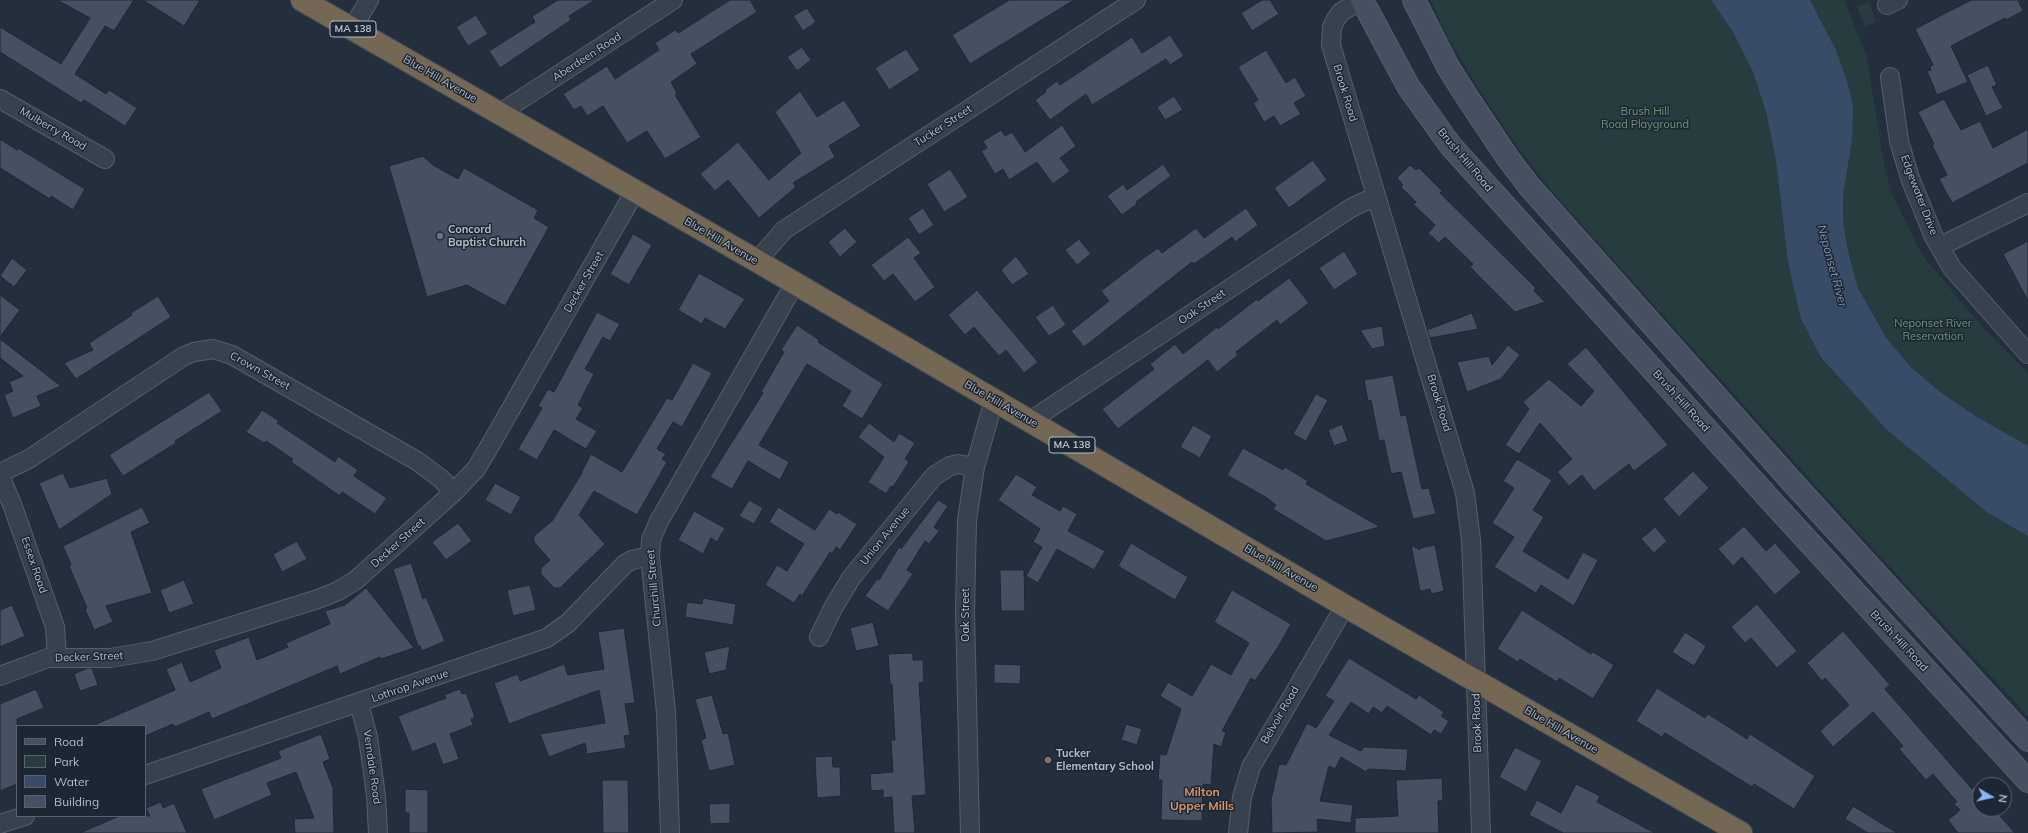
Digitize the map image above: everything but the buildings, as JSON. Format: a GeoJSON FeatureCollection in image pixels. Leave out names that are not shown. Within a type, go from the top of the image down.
{"type":"FeatureCollection","features":[{"type":"Feature","properties":{"kind":"highway","name":"Blue Hill Avenue"},"geometry":{"type":"LineString","coordinates":[[302,0],[757,261],[1345,606],[1476,681],[1718,827],[1741,833]]}},
{"type":"Feature","properties":{"kind":"main road","name":"Brush Hill Road"},"geometry":{"type":"LineString","coordinates":[[1362,0],[1408,86],[1450,145],[1774,504],[2028,781]]}},
{"type":"Feature","properties":{"kind":"main road"},"geometry":{"type":"LineString","coordinates":[[1414,0],[1448,67],[1486,128],[1528,186],[1795,485],[2028,740]]}},
{"type":"Feature","properties":{"kind":"main road"},"geometry":{"type":"LineString","coordinates":[[1774,504],[1795,485]]}},
{"type":"Feature","properties":{"kind":"street"},"geometry":{"type":"LineString","coordinates":[[352,28],[369,0]]}},
{"type":"Feature","properties":{"kind":"street","name":"Aberdeen Road"},"geometry":{"type":"LineString","coordinates":[[500,113],[673,0]]}},
{"type":"Feature","properties":{"kind":"street","name":"Tucker Street"},"geometry":{"type":"LineString","coordinates":[[757,261],[784,230],[1136,0]]}},
{"type":"Feature","properties":{"kind":"street","name":"Brook Road"},"geometry":{"type":"LineString","coordinates":[[1362,0],[1341,12],[1332,27],[1330,36],[1334,54],[1464,493],[1471,540],[1481,833]]}},
{"type":"Feature","properties":{"kind":"street","name":"Edgewater Drive"},"geometry":{"type":"LineString","coordinates":[[1890,77],[1895,123],[1906,166],[1934,237],[1941,246],[1952,268],[2028,354]]}},
{"type":"Feature","properties":{"kind":"street","name":"Mulberry Road"},"geometry":{"type":"LineString","coordinates":[[0,99],[105,159]]}},
{"type":"Feature","properties":{"kind":"street","name":"Decker Street"},"geometry":{"type":"LineString","coordinates":[[0,676],[38,661],[57,657],[110,658],[152,652],[334,592],[347,586],[364,574],[454,492],[476,469],[635,191]]}},
{"type":"Feature","properties":{"kind":"street","name":"Oak Street"},"geometry":{"type":"LineString","coordinates":[[1030,421],[1351,208],[1376,196]]}},
{"type":"Feature","properties":{"kind":"street"},"geometry":{"type":"LineString","coordinates":[[1941,246],[2028,203]]}},
{"type":"Feature","properties":{"kind":"street","name":"Churchill Street"},"geometry":{"type":"LineString","coordinates":[[670,833],[666,712],[650,556],[651,540],[658,523],[795,284]]}},
{"type":"Feature","properties":{"kind":"street","name":"Crown Street"},"geometry":{"type":"LineString","coordinates":[[0,474],[30,459],[184,356],[194,352],[213,349],[238,358],[411,458],[434,473],[454,492]]}},
{"type":"Feature","properties":{"kind":"street","name":"Oak Street"},"geometry":{"type":"LineString","coordinates":[[970,833],[965,603],[967,520],[975,467],[994,400]]}},
{"type":"Feature","properties":{"kind":"street","name":"Union Avenue"},"geometry":{"type":"LineString","coordinates":[[819,637],[833,608],[851,578],[934,476],[950,466],[958,464],[975,467]]}},
{"type":"Feature","properties":{"kind":"street","name":"Essex Road"},"geometry":{"type":"LineString","coordinates":[[0,474],[55,627],[57,657]]}},
{"type":"Feature","properties":{"kind":"street","name":"Lothrop Avenue"},"geometry":{"type":"LineString","coordinates":[[146,775],[547,638],[568,623],[625,564],[632,560],[650,556]]}},
{"type":"Feature","properties":{"kind":"street","name":"Belvoir Road"},"geometry":{"type":"LineString","coordinates":[[1238,833],[1242,797],[1251,767],[1345,606]]}},
{"type":"Feature","properties":{"kind":"street","name":"Verndale Road"},"geometry":{"type":"LineString","coordinates":[[359,703],[368,737],[376,796],[378,833]]}},
{"type":"Feature","properties":{"kind":"street"},"geometry":{"type":"LineString","coordinates":[[0,824],[21,817]]}},
{"type":"Feature","properties":{"kind":"green space","name":"Brush Hill Road Playground"},"geometry":{"type":"Polygon","coordinates":[[[1430,0],[1711,0],[1733,32],[1753,72],[1766,112],[1821,359],[1887,430],[1988,513],[2028,536],[2028,716],[1865,540],[1556,196],[1524,156],[1478,87],[1449,39],[1430,0]]]}},
{"type":"Feature","properties":{"kind":"green space","name":"Neponset River Reservation"},"geometry":{"type":"Polygon","coordinates":[[[1810,0],[1844,0],[1867,58],[1884,164],[1891,192],[1922,255],[1984,329],[2028,373],[2028,446],[1974,415],[1940,392],[1910,366],[1887,339],[1858,288],[1848,251],[1843,221],[1843,196],[1852,140],[1848,84],[1836,50],[1810,0]]]}},
{"type":"Feature","properties":{"kind":"green space"},"geometry":{"type":"Polygon","coordinates":[[[1869,2],[1876,22],[1865,27],[1857,6],[1869,2]]]}},
{"type":"Feature","properties":{"kind":"water","name":"Neponset River"},"geometry":{"type":"Polygon","coordinates":[[[1711,0],[1810,0],[1836,50],[1848,84],[1853,107],[1852,140],[1843,196],[1843,221],[1848,251],[1858,288],[1887,339],[1910,366],[1940,392],[1974,415],[2028,446],[2028,536],[1988,513],[1887,430],[1822,359],[1801,319],[1788,262],[1776,160],[1766,112],[1753,72],[1733,32],[1711,0]]]}},
{"type":"Feature","properties":{"kind":"place","name":"Concord Baptist Church"},"geometry":{"type":"Point","coordinates":[440,236]}},
{"type":"Feature","properties":{"kind":"place","name":"Tucker Elementary School"},"geometry":{"type":"Point","coordinates":[1048,760]}},
{"type":"Feature","properties":{"kind":"district","name":"Milton Upper Mills"},"geometry":{"type":"Point","coordinates":[1202,799]}}]}
